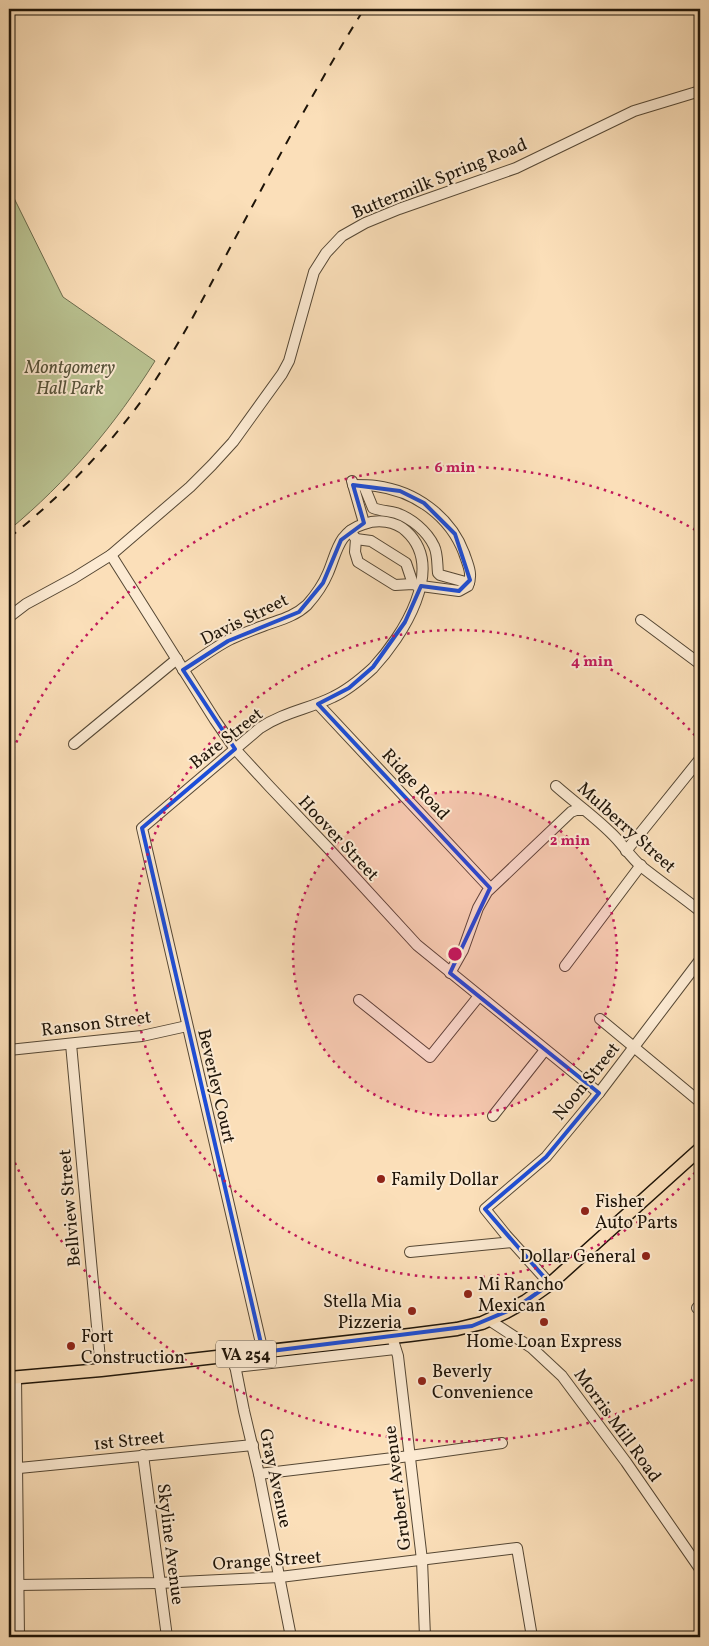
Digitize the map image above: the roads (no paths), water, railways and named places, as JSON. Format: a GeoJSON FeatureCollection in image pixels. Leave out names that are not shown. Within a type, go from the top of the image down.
{"type":"FeatureCollection","features":[{"type":"Feature","properties":{"kind":"main road","name":"VA 254"},"geometry":{"type":"LineString","coordinates":[[12,1378],[234,1361],[263,1352],[394,1343],[489,1320],[521,1304],[550,1284],[700,1149]]}},
{"type":"Feature","properties":{"kind":"street","name":"Buttermilk Spring Road"},"geometry":{"type":"LineString","coordinates":[[9,617],[26,604],[111,555],[190,487],[233,442],[267,397],[289,361],[314,272],[326,253],[342,236],[365,223],[399,209],[516,168],[634,111],[700,91]]}},
{"type":"Feature","properties":{"kind":"street"},"geometry":{"type":"LineString","coordinates":[[364,523],[352,483],[400,491],[424,503],[440,515],[455,534],[471,574],[469,583],[464,589],[459,591],[418,585],[395,585],[358,562],[353,535],[371,541],[406,563],[418,585]]}},
{"type":"Feature","properties":{"kind":"street"},"geometry":{"type":"LineString","coordinates":[[364,486],[373,508],[405,517],[425,533],[435,546],[438,573],[440,575],[469,583]]}},
{"type":"Feature","properties":{"kind":"street","name":"Bare Street"},"geometry":{"type":"LineString","coordinates":[[142,828],[260,728],[290,712],[318,704],[349,688],[373,667],[392,644],[405,622],[423,575],[422,559],[413,539],[403,528],[392,523],[377,521],[364,523]]}},
{"type":"Feature","properties":{"kind":"street","name":"Davis Street"},"geometry":{"type":"LineString","coordinates":[[183,670],[228,641],[299,612],[312,599],[323,583],[338,545],[353,535],[364,523]]}},
{"type":"Feature","properties":{"kind":"street","name":"Hoover Street"},"geometry":{"type":"LineString","coordinates":[[111,555],[235,749],[411,940],[599,1093]]}},
{"type":"Feature","properties":{"kind":"street"},"geometry":{"type":"LineString","coordinates":[[641,620],[700,664]]}},
{"type":"Feature","properties":{"kind":"street"},"geometry":{"type":"LineString","coordinates":[[74,744],[177,660]]}},
{"type":"Feature","properties":{"kind":"street","name":"Ridge Road"},"geometry":{"type":"LineString","coordinates":[[318,704],[490,888]]}},
{"type":"Feature","properties":{"kind":"street"},"geometry":{"type":"LineString","coordinates":[[626,851],[700,759]]}},
{"type":"Feature","properties":{"kind":"street","name":"Mulberry Street"},"geometry":{"type":"LineString","coordinates":[[556,786],[614,835],[641,866],[700,910]]}},
{"type":"Feature","properties":{"kind":"street"},"geometry":{"type":"LineString","coordinates":[[450,972],[463,950],[479,906],[490,888],[571,812],[584,810]]}},
{"type":"Feature","properties":{"kind":"street","name":"Beverley Court"},"geometry":{"type":"LineString","coordinates":[[142,828],[263,1352]]}},
{"type":"Feature","properties":{"kind":"street"},"geometry":{"type":"LineString","coordinates":[[565,966],[641,866]]}},
{"type":"Feature","properties":{"kind":"street","name":"Noon Street"},"geometry":{"type":"LineString","coordinates":[[512,1242],[485,1209],[546,1157],[599,1093],[700,960]]}},
{"type":"Feature","properties":{"kind":"street"},"geometry":{"type":"LineString","coordinates":[[359,1000],[430,1057],[479,996]]}},
{"type":"Feature","properties":{"kind":"street"},"geometry":{"type":"LineString","coordinates":[[600,1019],[700,1102]]}},
{"type":"Feature","properties":{"kind":"street","name":"Ranson Street"},"geometry":{"type":"LineString","coordinates":[[9,1050],[142,1036],[187,1026]]}},
{"type":"Feature","properties":{"kind":"street","name":"Bellview Street"},"geometry":{"type":"LineString","coordinates":[[70,1044],[100,1370]]}},
{"type":"Feature","properties":{"kind":"street"},"geometry":{"type":"LineString","coordinates":[[494,1116],[545,1050]]}},
{"type":"Feature","properties":{"kind":"street"},"geometry":{"type":"LineString","coordinates":[[410,1252],[512,1242],[550,1284]]}},
{"type":"Feature","properties":{"kind":"street","name":"Morris Mill Road"},"geometry":{"type":"LineString","coordinates":[[489,1320],[532,1348],[562,1376],[631,1469],[700,1568]]}},
{"type":"Feature","properties":{"kind":"street"},"geometry":{"type":"LineString","coordinates":[[234,1361],[394,1343]]}},
{"type":"Feature","properties":{"kind":"street","name":"Grubert Avenue"},"geometry":{"type":"LineString","coordinates":[[394,1343],[398,1356],[422,1560],[425,1637]]}},
{"type":"Feature","properties":{"kind":"street","name":"Gray Avenue"},"geometry":{"type":"LineString","coordinates":[[234,1361],[259,1474],[291,1637]]}},
{"type":"Feature","properties":{"kind":"street"},"geometry":{"type":"LineString","coordinates":[[12,1378],[13,1558],[18,1585],[18,1637]]}},
{"type":"Feature","properties":{"kind":"street"},"geometry":{"type":"LineString","coordinates":[[259,1474],[502,1443]]}},
{"type":"Feature","properties":{"kind":"street","name":"1st Street"},"geometry":{"type":"LineString","coordinates":[[13,1469],[253,1445]]}},
{"type":"Feature","properties":{"kind":"street","name":"Skyline Avenue"},"geometry":{"type":"LineString","coordinates":[[143,1455],[166,1637]]}},
{"type":"Feature","properties":{"kind":"street","name":"Orange Street"},"geometry":{"type":"LineString","coordinates":[[18,1585],[159,1583],[280,1578],[517,1548],[532,1637]]}},
{"type":"Feature","properties":{"kind":"railway"},"geometry":{"type":"LineString","coordinates":[[9,538],[46,507],[80,474],[142,400],[178,344],[279,156],[364,9]]}},
{"type":"Feature","properties":{"kind":"place","name":"Family Dollar"},"geometry":{"type":"Point","coordinates":[381,1179]}},
{"type":"Feature","properties":{"kind":"place","name":"Fisher Auto Parts"},"geometry":{"type":"Point","coordinates":[585,1211]}},
{"type":"Feature","properties":{"kind":"place","name":"Dollar General"},"geometry":{"type":"Point","coordinates":[646,1256]}},
{"type":"Feature","properties":{"kind":"place","name":"Mi Rancho Mexican"},"geometry":{"type":"Point","coordinates":[468,1294]}},
{"type":"Feature","properties":{"kind":"place","name":"Stella Mia Pizzeria"},"geometry":{"type":"Point","coordinates":[412,1311]}},
{"type":"Feature","properties":{"kind":"place","name":"Home Loan Express"},"geometry":{"type":"Point","coordinates":[544,1322]}},
{"type":"Feature","properties":{"kind":"place","name":"Fort Construction"},"geometry":{"type":"Point","coordinates":[71,1346]}},
{"type":"Feature","properties":{"kind":"place","name":"Beverly Convenience"},"geometry":{"type":"Point","coordinates":[422,1381]}},
{"type":"Feature","properties":{"kind":"park label","name":"Montgomery Hall Park"},"geometry":{"type":"Point","coordinates":[70,377]}}]}
